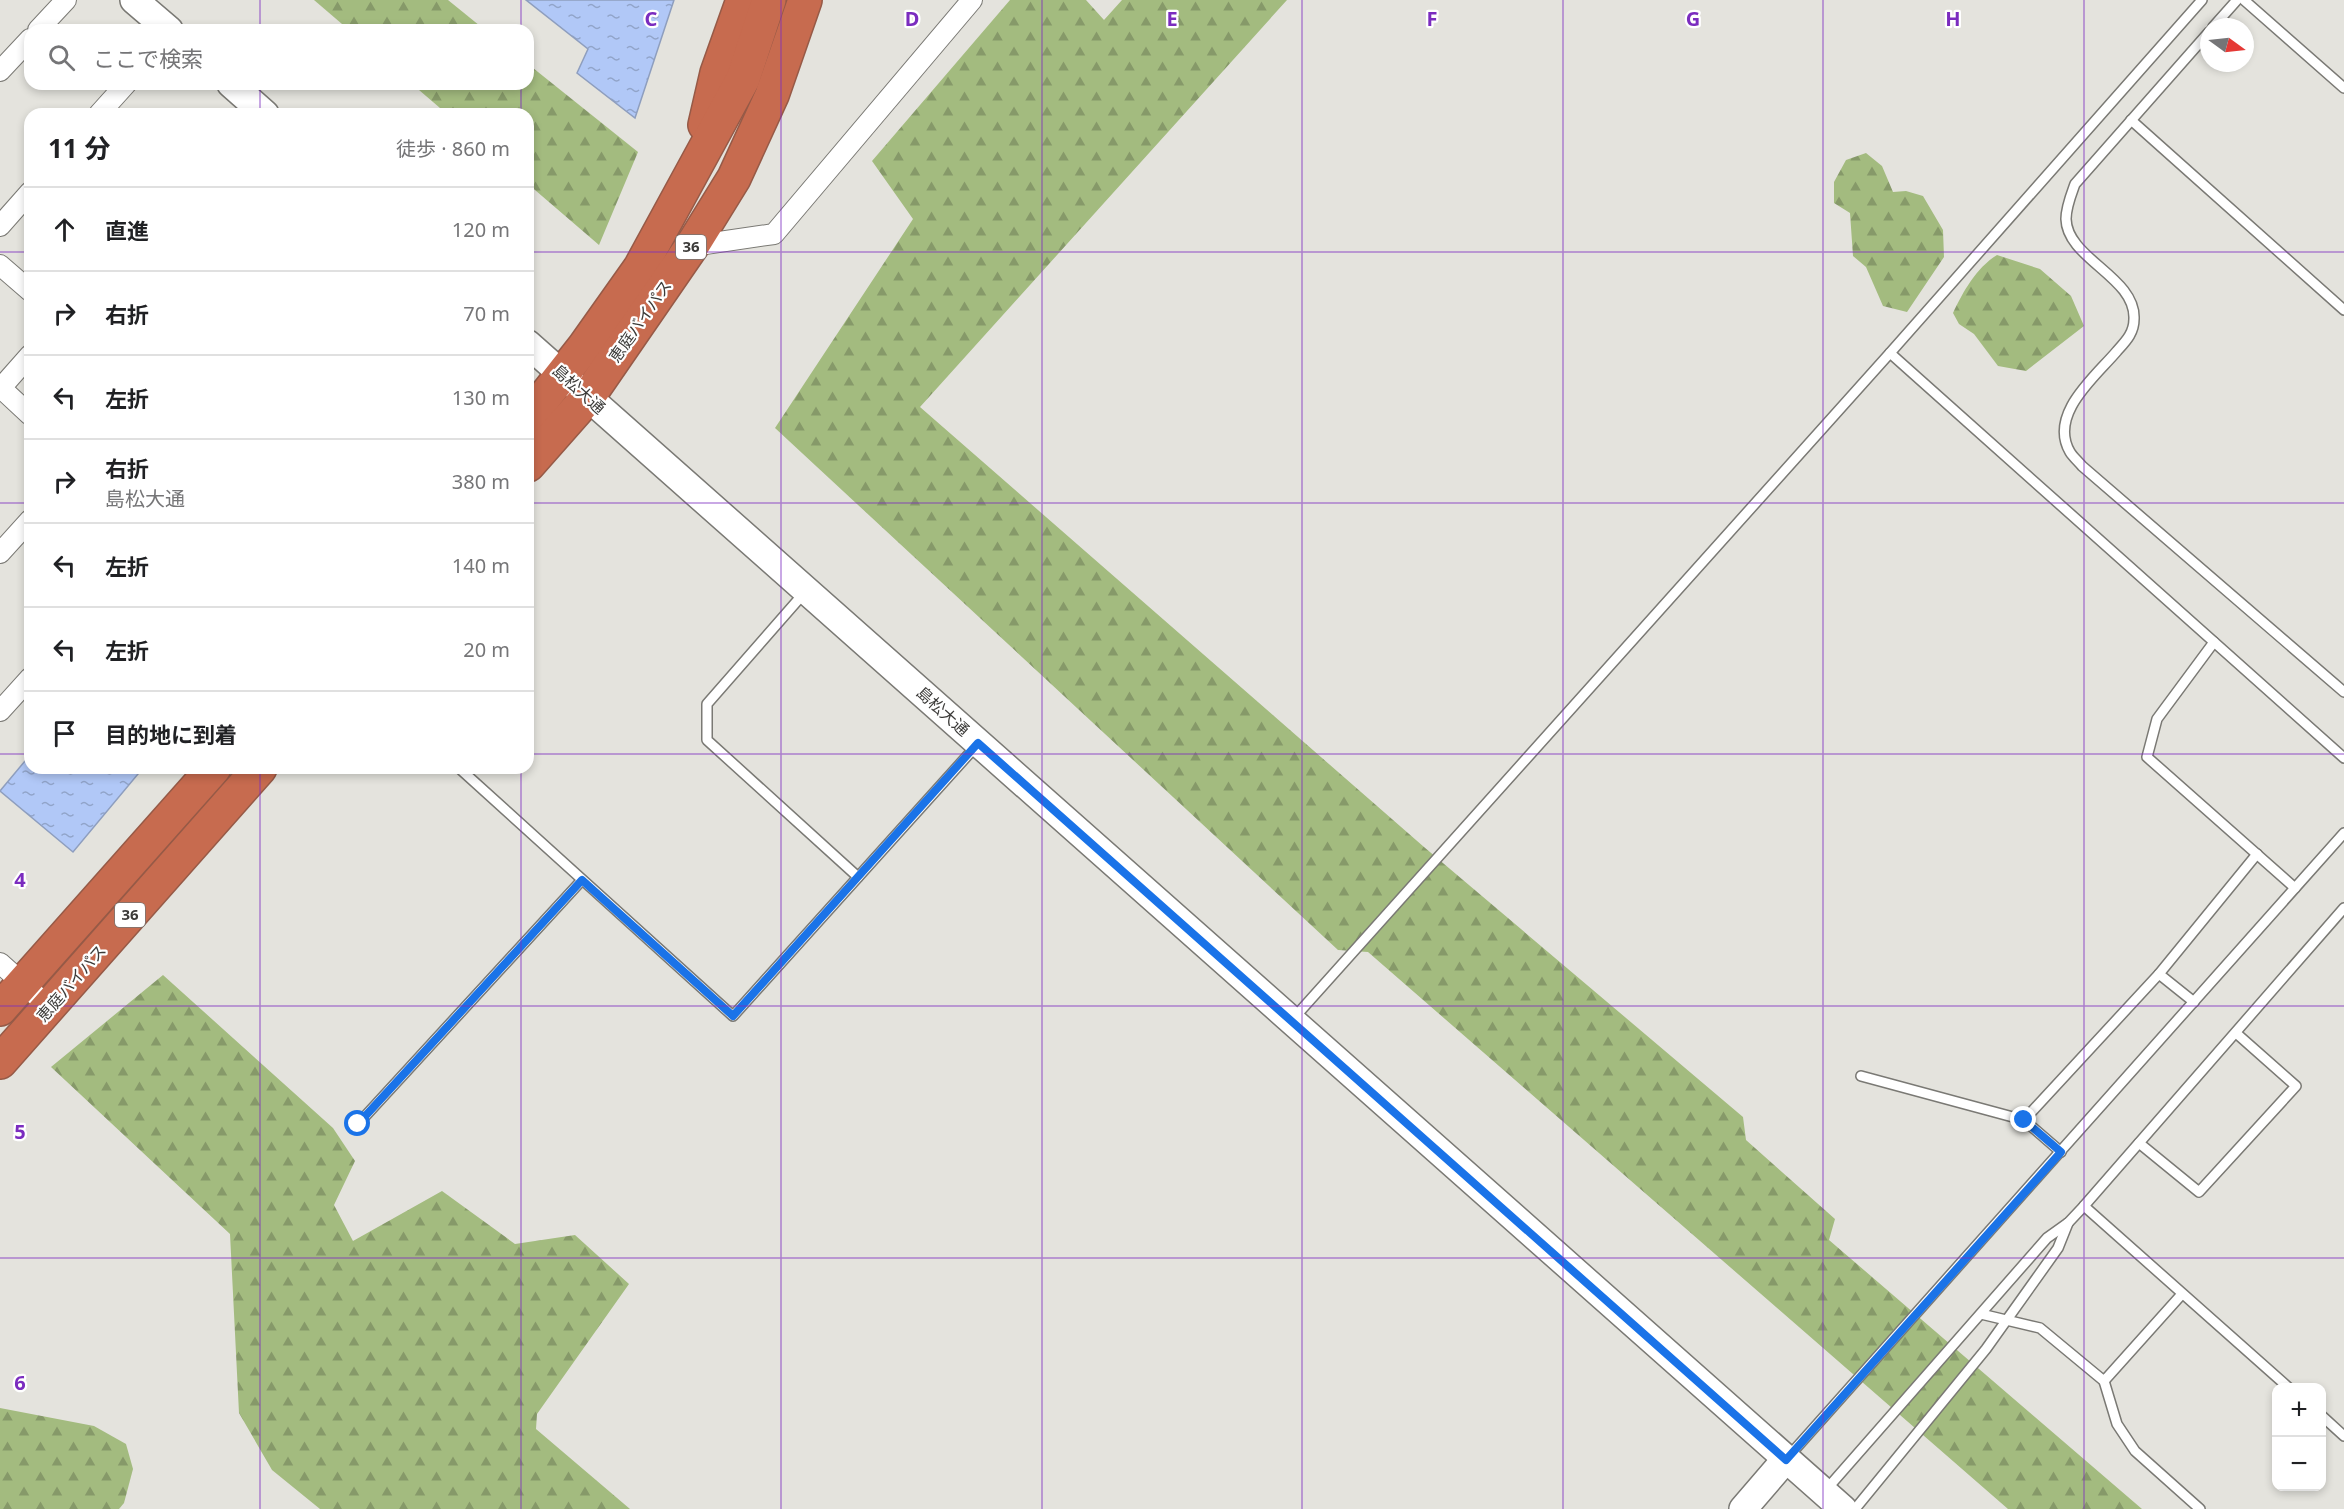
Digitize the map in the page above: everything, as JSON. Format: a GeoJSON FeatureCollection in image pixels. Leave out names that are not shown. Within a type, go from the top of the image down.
{"type":"FeatureCollection","features":[{"type":"Feature","properties":{"kind":"highway"},"geometry":{"type":"LineString","coordinates":[[697,162],[717,73],[742,0]]}},
{"type":"Feature","properties":{"kind":"highway","name":"恵庭バイパス"},"geometry":{"type":"LineString","coordinates":[[534,410],[640,268],[743,79],[769,0]]}},
{"type":"Feature","properties":{"kind":"highway","name":"恵庭バイパス"},"geometry":{"type":"LineString","coordinates":[[534,458],[588,397],[692,246],[734,178],[772,95],[805,0]]}},
{"type":"Feature","properties":{"kind":"highway","name":"36"},"geometry":{"type":"LineString","coordinates":[[0,1008],[11,973],[208,774]]}},
{"type":"Feature","properties":{"kind":"highway","name":"恵庭バイパス"},"geometry":{"type":"LineString","coordinates":[[0,1062],[255,774]]}},
{"type":"Feature","properties":{"kind":"street"},"geometry":{"type":"LineString","coordinates":[[44,24],[66,0]]}},
{"type":"Feature","properties":{"kind":"street"},"geometry":{"type":"LineString","coordinates":[[134,0],[162,24]]}},
{"type":"Feature","properties":{"kind":"street"},"geometry":{"type":"LineString","coordinates":[[692,246],[774,234],[972,0]]}},
{"type":"Feature","properties":{"kind":"street"},"geometry":{"type":"LineString","coordinates":[[0,71],[24,45]]}},
{"type":"Feature","properties":{"kind":"street"},"geometry":{"type":"LineString","coordinates":[[104,108],[121,90]]}},
{"type":"Feature","properties":{"kind":"street"},"geometry":{"type":"LineString","coordinates":[[236,90],[252,108]]}},
{"type":"Feature","properties":{"kind":"street"},"geometry":{"type":"LineString","coordinates":[[0,225],[24,199]]}},
{"type":"Feature","properties":{"kind":"street"},"geometry":{"type":"LineString","coordinates":[[0,265],[24,286]]}},
{"type":"Feature","properties":{"kind":"street","name":"島松大通"},"geometry":{"type":"LineString","coordinates":[[534,349],[1833,1501]]}},
{"type":"Feature","properties":{"kind":"street"},"geometry":{"type":"LineString","coordinates":[[24,362],[0,389],[24,410]]}},
{"type":"Feature","properties":{"kind":"street"},"geometry":{"type":"LineString","coordinates":[[0,553],[24,527]]}},
{"type":"Feature","properties":{"kind":"street"},"geometry":{"type":"LineString","coordinates":[[0,711],[24,685]]}},
{"type":"Feature","properties":{"kind":"street"},"geometry":{"type":"LineString","coordinates":[[11,973],[49,1007]]}},
{"type":"Feature","properties":{"kind":"street"},"geometry":{"type":"LineString","coordinates":[[1743,1509],[1786,1460]]}},
{"type":"Feature","properties":{"kind":"lane"},"geometry":{"type":"LineString","coordinates":[[1292,1020],[1890,353],[2202,0]]}},
{"type":"Feature","properties":{"kind":"lane"},"geometry":{"type":"LineString","coordinates":[[2221,18],[2237,0]]}},
{"type":"Feature","properties":{"kind":"lane"},"geometry":{"type":"LineString","coordinates":[[2244,0],[2344,88]]}},
{"type":"Feature","properties":{"kind":"lane"},"geometry":{"type":"LineString","coordinates":[[2200,42],[2075,184],[2068,205],[2066,222],[2072,236],[2079,246],[2125,291],[2133,307],[2134,319],[2131,334],[2072,403],[2066,418],[2065,435],[2070,451],[2082,466],[2344,692]]}},
{"type":"Feature","properties":{"kind":"lane"},"geometry":{"type":"LineString","coordinates":[[2131,120],[2344,310]]}},
{"type":"Feature","properties":{"kind":"lane"},"geometry":{"type":"LineString","coordinates":[[1890,353],[2344,758]]}},
{"type":"Feature","properties":{"kind":"lane"},"geometry":{"type":"LineString","coordinates":[[806,590],[707,704],[707,740],[858,877]]}},
{"type":"Feature","properties":{"kind":"lane"},"geometry":{"type":"LineString","coordinates":[[2214,642],[2157,718],[2147,757],[2295,888]]}},
{"type":"Feature","properties":{"kind":"lane"},"geometry":{"type":"LineString","coordinates":[[466,774],[733,1016],[978,743]]}},
{"type":"Feature","properties":{"kind":"lane"},"geometry":{"type":"LineString","coordinates":[[1786,1460],[2344,833]]}},
{"type":"Feature","properties":{"kind":"lane"},"geometry":{"type":"LineString","coordinates":[[2024,1120],[2159,974],[2257,854]]}},
{"type":"Feature","properties":{"kind":"lane"},"geometry":{"type":"LineString","coordinates":[[358,1124],[582,880]]}},
{"type":"Feature","properties":{"kind":"lane"},"geometry":{"type":"LineString","coordinates":[[1833,1501],[1982,1314],[2047,1238],[2068,1223],[2084,1206],[2344,908]]}},
{"type":"Feature","properties":{"kind":"lane"},"geometry":{"type":"LineString","coordinates":[[2159,974],[2194,1002]]}},
{"type":"Feature","properties":{"kind":"lane"},"geometry":{"type":"LineString","coordinates":[[2139,1143],[2199,1192],[2296,1086],[2236,1033]]}},
{"type":"Feature","properties":{"kind":"lane"},"geometry":{"type":"LineString","coordinates":[[1861,1076],[2024,1120],[2061,1152]]}},
{"type":"Feature","properties":{"kind":"lane"},"geometry":{"type":"LineString","coordinates":[[2084,1206],[2283,1383]]}},
{"type":"Feature","properties":{"kind":"lane"},"geometry":{"type":"LineString","coordinates":[[1855,1509],[1986,1349],[2058,1248],[2068,1223]]}},
{"type":"Feature","properties":{"kind":"lane"},"geometry":{"type":"LineString","coordinates":[[2104,1381],[2182,1294]]}},
{"type":"Feature","properties":{"kind":"lane"},"geometry":{"type":"LineString","coordinates":[[1982,1314],[2040,1328],[2104,1381],[2117,1424],[2135,1451],[2200,1509]]}},
{"type":"Feature","properties":{"kind":"lane"},"geometry":{"type":"LineString","coordinates":[[2326,1420],[2344,1436]]}},
{"type":"Feature","properties":{"kind":"green space"},"geometry":{"type":"Polygon","coordinates":[[[314,0],[448,0],[478,24],[342,24],[314,0]]]}},
{"type":"Feature","properties":{"kind":"green space"},"geometry":{"type":"Polygon","coordinates":[[[1010,0],[1086,0],[1104,20],[1122,0],[1287,0],[920,407],[1424,847],[1743,1117],[1746,1140],[1835,1219],[1829,1240],[2142,1509],[2008,1509],[1368,952],[1338,950],[775,428],[913,219],[872,161],[1010,0]]]}},
{"type":"Feature","properties":{"kind":"green space"},"geometry":{"type":"Polygon","coordinates":[[[534,69],[638,152],[599,245],[534,189],[534,108],[440,108],[419,90],[534,90],[534,69]]]}},
{"type":"Feature","properties":{"kind":"green space"},"geometry":{"type":"Polygon","coordinates":[[[1866,153],[1882,166],[1893,192],[1906,191],[1923,196],[1943,230],[1944,257],[1907,312],[1883,306],[1866,267],[1853,256],[1850,213],[1834,203],[1834,182],[1846,160],[1866,153]]]}},
{"type":"Feature","properties":{"kind":"green space"},"geometry":{"type":"Polygon","coordinates":[[[1997,255],[2040,269],[2071,296],[2084,326],[2026,371],[1998,366],[1974,334],[1959,324],[1953,313],[1976,274],[1997,255]]]}},
{"type":"Feature","properties":{"kind":"green space"},"geometry":{"type":"Polygon","coordinates":[[[163,975],[333,1128],[355,1161],[334,1205],[353,1241],[442,1191],[515,1244],[575,1235],[629,1284],[537,1414],[536,1429],[630,1509],[320,1509],[272,1470],[239,1413],[230,1234],[51,1067],[163,975]]]}},
{"type":"Feature","properties":{"kind":"green space"},"geometry":{"type":"Polygon","coordinates":[[[0,1408],[94,1426],[126,1444],[133,1469],[124,1503],[119,1509],[0,1509],[0,1408]]]}},
{"type":"Feature","properties":{"kind":"water"},"geometry":{"type":"Polygon","coordinates":[[[526,0],[674,0],[635,118],[577,73],[588,49],[526,0]]]}},
{"type":"Feature","properties":{"kind":"water"},"geometry":{"type":"Polygon","coordinates":[[[24,762],[24,774],[138,774],[73,852],[0,791],[24,762]]]}},
{"type":"Feature","properties":{"kind":"route"},"geometry":{"type":"LineString","coordinates":[[358,1124],[582,880],[733,1016],[978,743],[1786,1460],[2061,1152],[2024,1120]]}}]}
